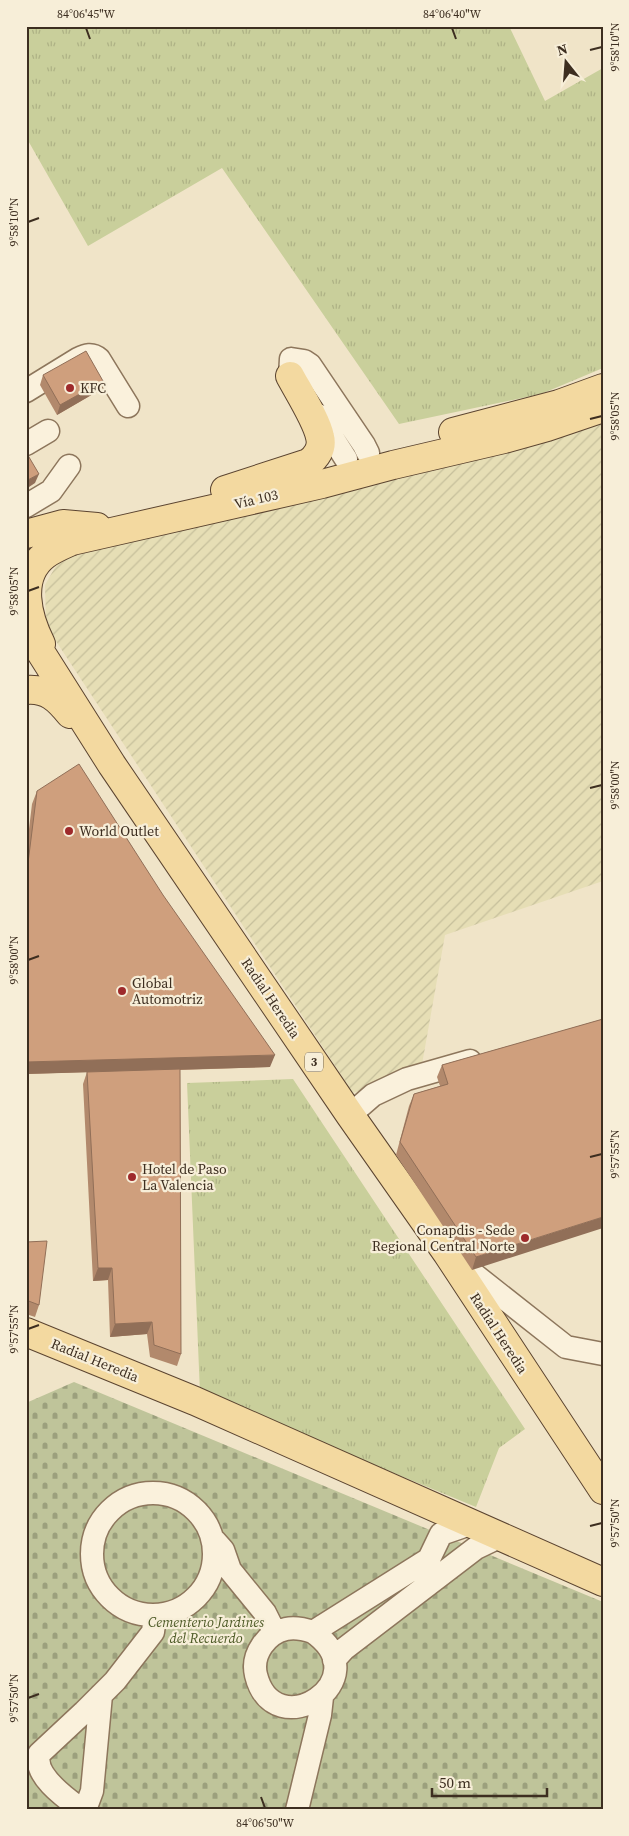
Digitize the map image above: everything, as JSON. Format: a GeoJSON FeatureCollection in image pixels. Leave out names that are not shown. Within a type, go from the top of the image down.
{"type":"FeatureCollection","features":[{"type":"Feature","properties":{"kind":"main road"},"geometry":{"type":"LineString","coordinates":[[187,502],[308,463],[314,459],[318,453],[321,438],[290,376]]}},
{"type":"Feature","properties":{"kind":"main road","name":"Vía 103"},"geometry":{"type":"LineString","coordinates":[[26,550],[35,543],[50,537],[158,513],[187,502],[358,459],[559,404],[603,388]]}},
{"type":"Feature","properties":{"kind":"main road"},"geometry":{"type":"LineString","coordinates":[[322,484],[342,478],[358,459],[393,465],[424,449],[558,415],[603,400]]}},
{"type":"Feature","properties":{"kind":"main road","name":"Vía 103"},"geometry":{"type":"LineString","coordinates":[[59,681],[34,630],[26,601],[30,575],[35,565],[43,556],[72,541],[322,484],[504,439],[603,408]]}},
{"type":"Feature","properties":{"kind":"main road"},"geometry":{"type":"LineString","coordinates":[[26,534],[63,524],[97,527]]}},
{"type":"Feature","properties":{"kind":"main road","name":"Radial Heredia"},"geometry":{"type":"LineString","coordinates":[[26,629],[112,765],[350,1115],[398,1168],[447,1253],[601,1481]]}},
{"type":"Feature","properties":{"kind":"main road"},"geometry":{"type":"LineString","coordinates":[[26,690],[42,691],[58,699],[112,765]]}},
{"type":"Feature","properties":{"kind":"main road","name":"Radial Heredia"},"geometry":{"type":"LineString","coordinates":[[26,1332],[206,1406],[603,1582]]}},
{"type":"Feature","properties":{"kind":"main road"},"geometry":{"type":"LineString","coordinates":[[206,1406],[287,1433],[593,1563],[603,1565]]}},
{"type":"Feature","properties":{"kind":"lane"},"geometry":{"type":"LineString","coordinates":[[26,391],[78,358],[94,355],[99,359],[128,406]]}},
{"type":"Feature","properties":{"kind":"lane"},"geometry":{"type":"LineString","coordinates":[[290,376],[292,359],[310,364],[364,445],[358,459]]}},
{"type":"Feature","properties":{"kind":"lane"},"geometry":{"type":"LineString","coordinates":[[26,444],[39,430]]}},
{"type":"Feature","properties":{"kind":"lane"},"geometry":{"type":"LineString","coordinates":[[26,506],[51,491],[69,466]]}},
{"type":"Feature","properties":{"kind":"lane"},"geometry":{"type":"LineString","coordinates":[[350,1115],[374,1095],[407,1079],[491,1055]]}},
{"type":"Feature","properties":{"kind":"lane"},"geometry":{"type":"LineString","coordinates":[[447,1253],[566,1347],[603,1354]]}},
{"type":"Feature","properties":{"kind":"lane"},"geometry":{"type":"LineString","coordinates":[[213,1538],[214,1556],[211,1574],[202,1590],[189,1603],[173,1611],[155,1615],[140,1614],[125,1608],[102,1589],[95,1575],[92,1553],[96,1530],[104,1517],[115,1506],[128,1498],[142,1494],[157,1493],[172,1496],[186,1502],[198,1512],[207,1524],[213,1538],[223,1550],[230,1570],[265,1613],[276,1633]]}},
{"type":"Feature","properties":{"kind":"lane"},"geometry":{"type":"LineString","coordinates":[[334,1660],[436,1566],[441,1534],[473,1523]]}},
{"type":"Feature","properties":{"kind":"lane"},"geometry":{"type":"LineString","coordinates":[[313,1632],[436,1566],[500,1536]]}},
{"type":"Feature","properties":{"kind":"lane"},"geometry":{"type":"LineString","coordinates":[[101,1695],[92,1791],[84,1810],[50,1782],[32,1759],[115,1681],[153,1632],[155,1615]]}},
{"type":"Feature","properties":{"kind":"lane"},"geometry":{"type":"LineString","coordinates":[[288,1628],[300,1628],[313,1632],[323,1639],[330,1649],[334,1660],[334,1674],[330,1686],[322,1697],[309,1704],[294,1707],[280,1704],[267,1696],[258,1684],[255,1670],[257,1655],[264,1642],[276,1633],[288,1628]]}},
{"type":"Feature","properties":{"kind":"lane"},"geometry":{"type":"LineString","coordinates":[[297,1810],[320,1715],[322,1697]]}},
{"type":"Feature","properties":{"kind":"shaded area"},"geometry":{"type":"Polygon","coordinates":[[[603,416],[603,881],[445,935],[421,1070],[353,1093],[46,626],[45,585],[61,557],[603,416]]]}},
{"type":"Feature","properties":{"kind":"green space"},"geometry":{"type":"Polygon","coordinates":[[[26,26],[509,26],[545,101],[603,68],[603,368],[541,394],[399,424],[222,168],[88,246],[26,137],[26,26]]]}},
{"type":"Feature","properties":{"kind":"green space"},"geometry":{"type":"Polygon","coordinates":[[[293,1079],[525,1429],[499,1448],[476,1507],[200,1393],[187,1083],[293,1079]]]}},
{"type":"Feature","properties":{"kind":"green space","name":"Cementerio Jardines del Recuerdo"},"geometry":{"type":"Polygon","coordinates":[[[74,1382],[603,1602],[603,1810],[26,1810],[26,1403],[74,1382]]]}},
{"type":"Feature","properties":{"kind":"building","name":"KFC"},"geometry":{"type":"Polygon","coordinates":[[[86,351],[103,381],[60,405],[43,375],[86,351]]]}},
{"type":"Feature","properties":{"kind":"building"},"geometry":{"type":"Polygon","coordinates":[[[26,452],[39,474],[26,481],[26,452]]]}},
{"type":"Feature","properties":{"kind":"building","name":"Global Automotriz"},"geometry":{"type":"Polygon","coordinates":[[[79,764],[163,895],[275,1055],[26,1062],[26,879],[37,791],[79,764]]]}},
{"type":"Feature","properties":{"kind":"building"},"geometry":{"type":"Polygon","coordinates":[[[603,1019],[603,1217],[476,1257],[400,1142],[414,1094],[448,1084],[442,1065],[603,1019]]]}},
{"type":"Feature","properties":{"kind":"building","name":"Hotel de Paso La Valencia"},"geometry":{"type":"Polygon","coordinates":[[[180,1069],[181,1354],[154,1345],[152,1322],[115,1324],[112,1268],[98,1268],[87,1072],[180,1069]]]}},
{"type":"Feature","properties":{"kind":"building"},"geometry":{"type":"Polygon","coordinates":[[[47,1241],[39,1305],[26,1300],[26,1242],[47,1241]]]}},
{"type":"Feature","properties":{"kind":"place","name":"KFC"},"geometry":{"type":"Point","coordinates":[70,388]}},
{"type":"Feature","properties":{"kind":"place","name":"World Outlet"},"geometry":{"type":"Point","coordinates":[69,831]}},
{"type":"Feature","properties":{"kind":"place","name":"Global Automotriz"},"geometry":{"type":"Point","coordinates":[122,991]}},
{"type":"Feature","properties":{"kind":"place","name":"Hotel de Paso La Valencia"},"geometry":{"type":"Point","coordinates":[132,1177]}},
{"type":"Feature","properties":{"kind":"place","name":"Conapdis - Sede Regional Central Norte"},"geometry":{"type":"Point","coordinates":[525,1238]}}]}
